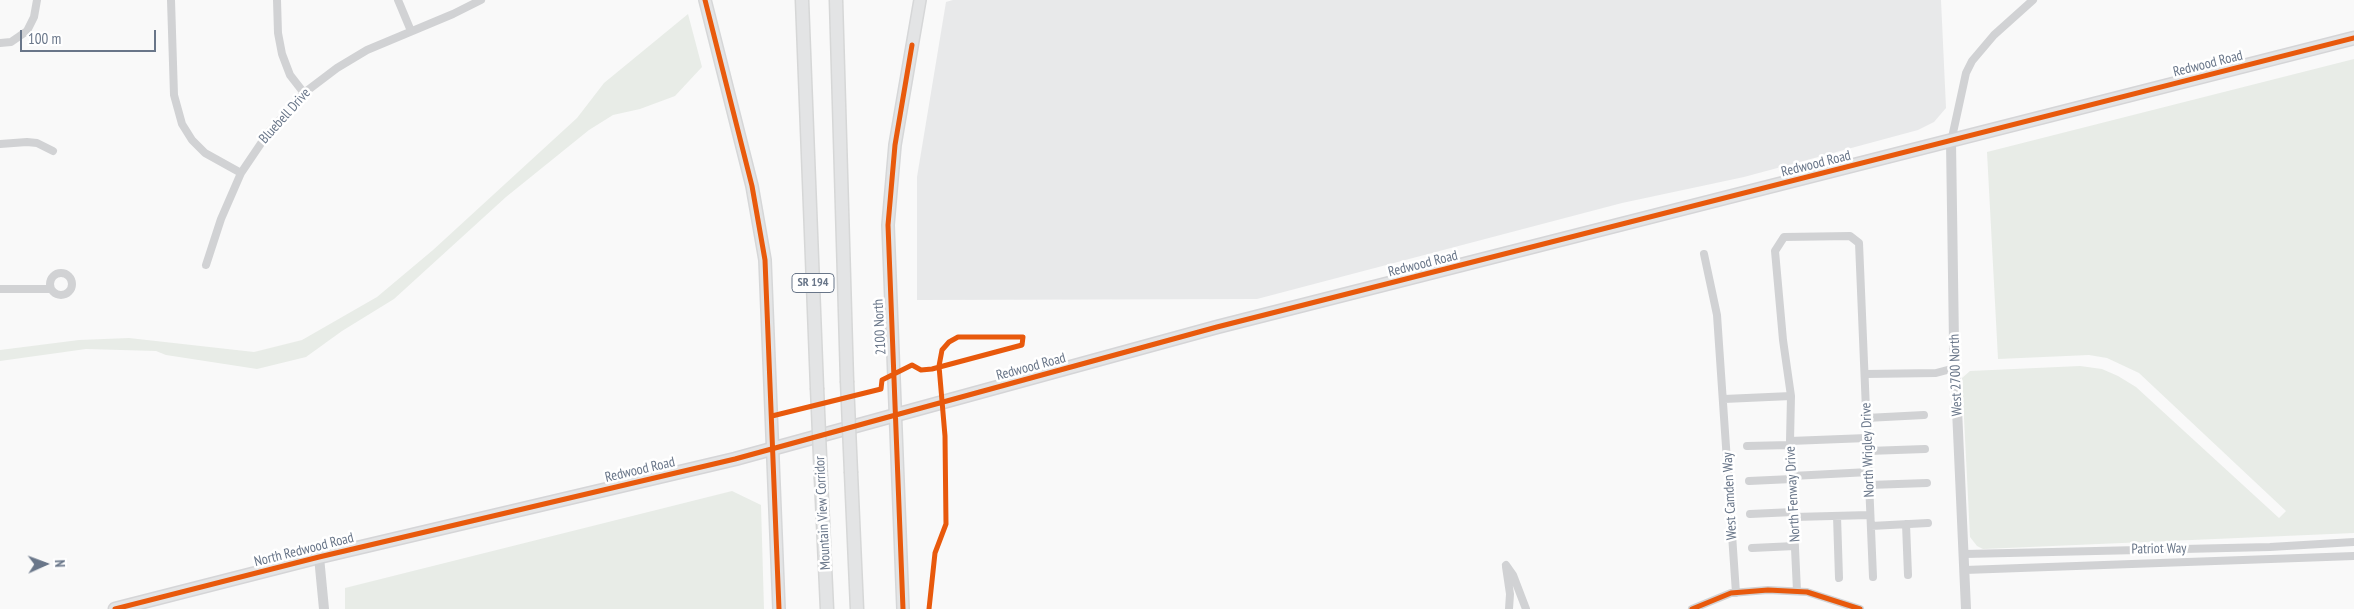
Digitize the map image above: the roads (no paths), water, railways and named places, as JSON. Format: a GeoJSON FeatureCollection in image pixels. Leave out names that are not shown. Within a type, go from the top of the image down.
{"type":"FeatureCollection","features":[{"type":"Feature","properties":{"kind":"main road"},"geometry":{"type":"LineString","coordinates":[[705,0],[752,186],[762,239],[767,289],[779,609]]}},
{"type":"Feature","properties":{"kind":"main road"},"geometry":{"type":"LineString","coordinates":[[794,0],[809,178]]}},
{"type":"Feature","properties":{"kind":"main road"},"geometry":{"type":"LineString","coordinates":[[802,0],[809,178]]}},
{"type":"Feature","properties":{"kind":"main road"},"geometry":{"type":"LineString","coordinates":[[828,0],[841,208]]}},
{"type":"Feature","properties":{"kind":"main road"},"geometry":{"type":"LineString","coordinates":[[836,0],[841,208]]}},
{"type":"Feature","properties":{"kind":"main road","name":"2100 North"},"geometry":{"type":"LineString","coordinates":[[903,609],[888,254],[890,196],[895,145],[920,0]]}},
{"type":"Feature","properties":{"kind":"main road","name":"Redwood Road"},"geometry":{"type":"LineString","coordinates":[[499,515],[896,416],[1217,327],[1951,142],[2354,38]]}},
{"type":"Feature","properties":{"kind":"main road","name":"Mountain View Corridor"},"geometry":{"type":"LineString","coordinates":[[809,178],[827,609]]}},
{"type":"Feature","properties":{"kind":"main road","name":"SR 194"},"geometry":{"type":"LineString","coordinates":[[841,208],[857,609]]}},
{"type":"Feature","properties":{"kind":"main road","name":"North Redwood Road"},"geometry":{"type":"LineString","coordinates":[[115,609],[319,557],[499,515]]}},
{"type":"Feature","properties":{"kind":"street"},"geometry":{"type":"LineString","coordinates":[[0,43],[11,42],[20,37],[32,24],[37,0]]}},
{"type":"Feature","properties":{"kind":"street"},"geometry":{"type":"LineString","coordinates":[[170,0],[174,95],[182,124],[192,140],[205,153],[241,173]]}},
{"type":"Feature","properties":{"kind":"street"},"geometry":{"type":"LineString","coordinates":[[276,0],[278,33],[282,54],[290,75],[304,94]]}},
{"type":"Feature","properties":{"kind":"street"},"geometry":{"type":"LineString","coordinates":[[398,0],[411,31]]}},
{"type":"Feature","properties":{"kind":"street","name":"Bluebell Drive"},"geometry":{"type":"LineString","coordinates":[[206,265],[221,219],[241,173],[268,133],[304,94],[349,60],[385,41],[481,0]]}},
{"type":"Feature","properties":{"kind":"street"},"geometry":{"type":"LineString","coordinates":[[1951,142],[1966,72],[1994,35],[2033,0]]}},
{"type":"Feature","properties":{"kind":"street","name":"West 2700 North"},"geometry":{"type":"LineString","coordinates":[[1951,142],[1956,368],[1966,609]]}},
{"type":"Feature","properties":{"kind":"street"},"geometry":{"type":"LineString","coordinates":[[0,144],[37,143],[53,151]]}},
{"type":"Feature","properties":{"kind":"street","name":"North Wrigley Drive"},"geometry":{"type":"LineString","coordinates":[[1791,396],[1783,340],[1776,251],[1784,237],[1850,236],[1859,243],[1866,374],[1866,418],[1873,577]]}},
{"type":"Feature","properties":{"kind":"street","name":"West Camden Way"},"geometry":{"type":"LineString","coordinates":[[1704,254],[1717,315],[1736,593]]}},
{"type":"Feature","properties":{"kind":"street"},"geometry":{"type":"LineString","coordinates":[[0,289],[51,289]]}},
{"type":"Feature","properties":{"kind":"street"},"geometry":{"type":"LineString","coordinates":[[1866,374],[1936,373],[1956,368]]}},
{"type":"Feature","properties":{"kind":"street"},"geometry":{"type":"LineString","coordinates":[[1724,399],[1791,396]]}},
{"type":"Feature","properties":{"kind":"street","name":"North Fenway Drive"},"geometry":{"type":"LineString","coordinates":[[1791,396],[1790,443],[1797,591]]}},
{"type":"Feature","properties":{"kind":"street"},"geometry":{"type":"LineString","coordinates":[[1866,418],[1924,415]]}},
{"type":"Feature","properties":{"kind":"street"},"geometry":{"type":"LineString","coordinates":[[1747,446],[1867,438]]}},
{"type":"Feature","properties":{"kind":"street"},"geometry":{"type":"LineString","coordinates":[[1868,451],[1925,449]]}},
{"type":"Feature","properties":{"kind":"street"},"geometry":{"type":"LineString","coordinates":[[1749,480],[1869,472]]}},
{"type":"Feature","properties":{"kind":"street"},"geometry":{"type":"LineString","coordinates":[[1869,485],[1927,483]]}},
{"type":"Feature","properties":{"kind":"street"},"geometry":{"type":"LineString","coordinates":[[1750,514],[1870,515]]}},
{"type":"Feature","properties":{"kind":"street"},"geometry":{"type":"LineString","coordinates":[[1837,516],[1839,578]]}},
{"type":"Feature","properties":{"kind":"street"},"geometry":{"type":"LineString","coordinates":[[1871,526],[1928,523]]}},
{"type":"Feature","properties":{"kind":"street"},"geometry":{"type":"LineString","coordinates":[[1906,524],[1908,575]]}},
{"type":"Feature","properties":{"kind":"street","name":"Patriot Way"},"geometry":{"type":"LineString","coordinates":[[1964,554],[2270,547],[2354,542]]}},
{"type":"Feature","properties":{"kind":"street"},"geometry":{"type":"LineString","coordinates":[[1752,548],[1795,546]]}},
{"type":"Feature","properties":{"kind":"street","name":"Patriot Way"},"geometry":{"type":"LineString","coordinates":[[1965,570],[2354,556]]}},
{"type":"Feature","properties":{"kind":"street"},"geometry":{"type":"LineString","coordinates":[[319,557],[324,609]]}},
{"type":"Feature","properties":{"kind":"street"},"geometry":{"type":"LineString","coordinates":[[1509,609],[1510,594],[1506,566],[1513,575],[1526,609]]}},
{"type":"Feature","properties":{"kind":"street"},"geometry":{"type":"LineString","coordinates":[[1692,609],[1736,593],[1768,590],[1807,592],[1860,609]]}}]}
